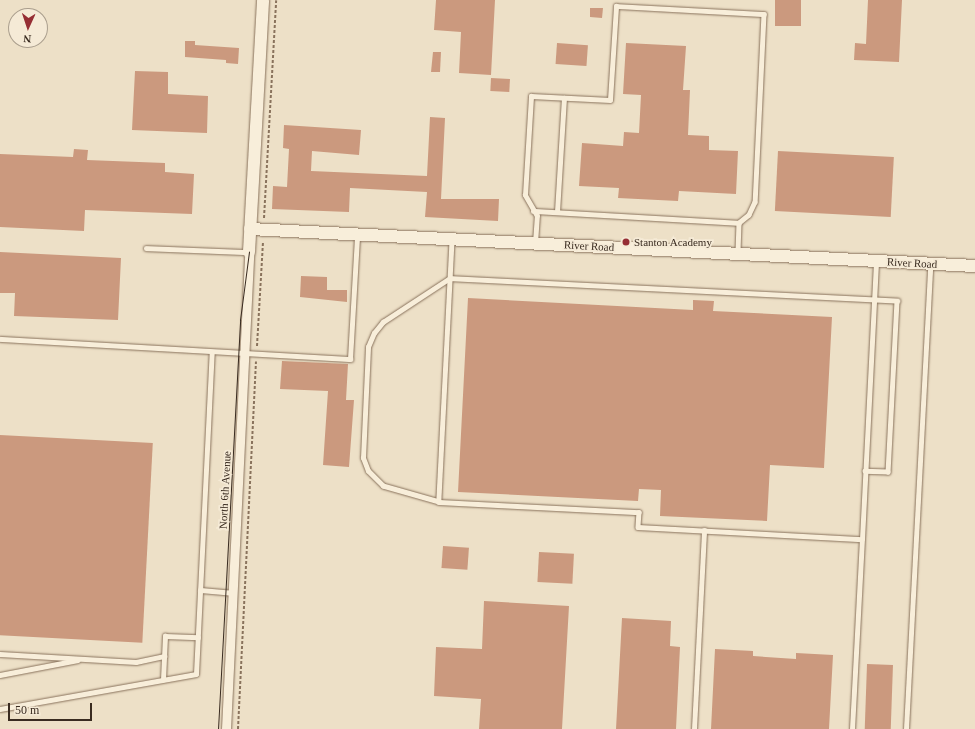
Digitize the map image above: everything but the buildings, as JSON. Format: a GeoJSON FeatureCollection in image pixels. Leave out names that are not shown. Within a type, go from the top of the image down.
{"type":"FeatureCollection","features":[{"type":"Feature","properties":{"kind":"street"},"geometry":{"type":"LineString","coordinates":[[249,252],[263,0]]}},
{"type":"Feature","properties":{"kind":"street","name":"River Road"},"geometry":{"type":"LineString","coordinates":[[250,229],[975,266]]}},
{"type":"Feature","properties":{"kind":"street","name":"North 6th Avenue"},"geometry":{"type":"LineString","coordinates":[[226,729],[249,252]]}},
{"type":"Feature","properties":{"kind":"lane"},"geometry":{"type":"LineString","coordinates":[[533,211],[738,223],[749,215],[755,202],[764,14],[616,6],[610,100],[531,96],[525,195],[533,211],[537,216],[535,244]]}},
{"type":"Feature","properties":{"kind":"lane"},"geometry":{"type":"LineString","coordinates":[[557,212],[564,98]]}},
{"type":"Feature","properties":{"kind":"lane"},"geometry":{"type":"LineString","coordinates":[[738,223],[738,254]]}},
{"type":"Feature","properties":{"kind":"lane"},"geometry":{"type":"LineString","coordinates":[[0,340],[350,359],[357,234]]}},
{"type":"Feature","properties":{"kind":"lane"},"geometry":{"type":"LineString","coordinates":[[439,502],[452,239]]}},
{"type":"Feature","properties":{"kind":"lane"},"geometry":{"type":"LineString","coordinates":[[146,248],[249,252]]}},
{"type":"Feature","properties":{"kind":"lane"},"geometry":{"type":"LineString","coordinates":[[852,729],[876,261]]}},
{"type":"Feature","properties":{"kind":"lane"},"geometry":{"type":"LineString","coordinates":[[906,729],[930,264]]}},
{"type":"Feature","properties":{"kind":"lane"},"geometry":{"type":"LineString","coordinates":[[862,538],[638,527],[639,512],[439,502],[383,486],[368,471],[363,458],[368,347],[374,333],[383,322],[450,278],[896,301],[888,472],[865,471]]}},
{"type":"Feature","properties":{"kind":"lane"},"geometry":{"type":"LineString","coordinates":[[0,708],[196,674],[212,352]]}},
{"type":"Feature","properties":{"kind":"lane"},"geometry":{"type":"LineString","coordinates":[[694,729],[704,530]]}},
{"type":"Feature","properties":{"kind":"lane"},"geometry":{"type":"LineString","coordinates":[[200,590],[232,593]]}},
{"type":"Feature","properties":{"kind":"lane"},"geometry":{"type":"LineString","coordinates":[[163,680],[165,636],[198,637]]}},
{"type":"Feature","properties":{"kind":"lane"},"geometry":{"type":"LineString","coordinates":[[0,654],[136,662],[164,656]]}},
{"type":"Feature","properties":{"kind":"lane"},"geometry":{"type":"LineString","coordinates":[[0,675],[86,659]]}},
{"type":"Feature","properties":{"kind":"path"},"geometry":{"type":"LineString","coordinates":[[238,729],[276,0]]}},
{"type":"Feature","properties":{"kind":"tram line"},"geometry":{"type":"LineString","coordinates":[[218,729],[240,320],[249,252]]}},
{"type":"Feature","properties":{"kind":"place","name":"Stanton Academy"},"geometry":{"type":"Point","coordinates":[626,242]}}]}
